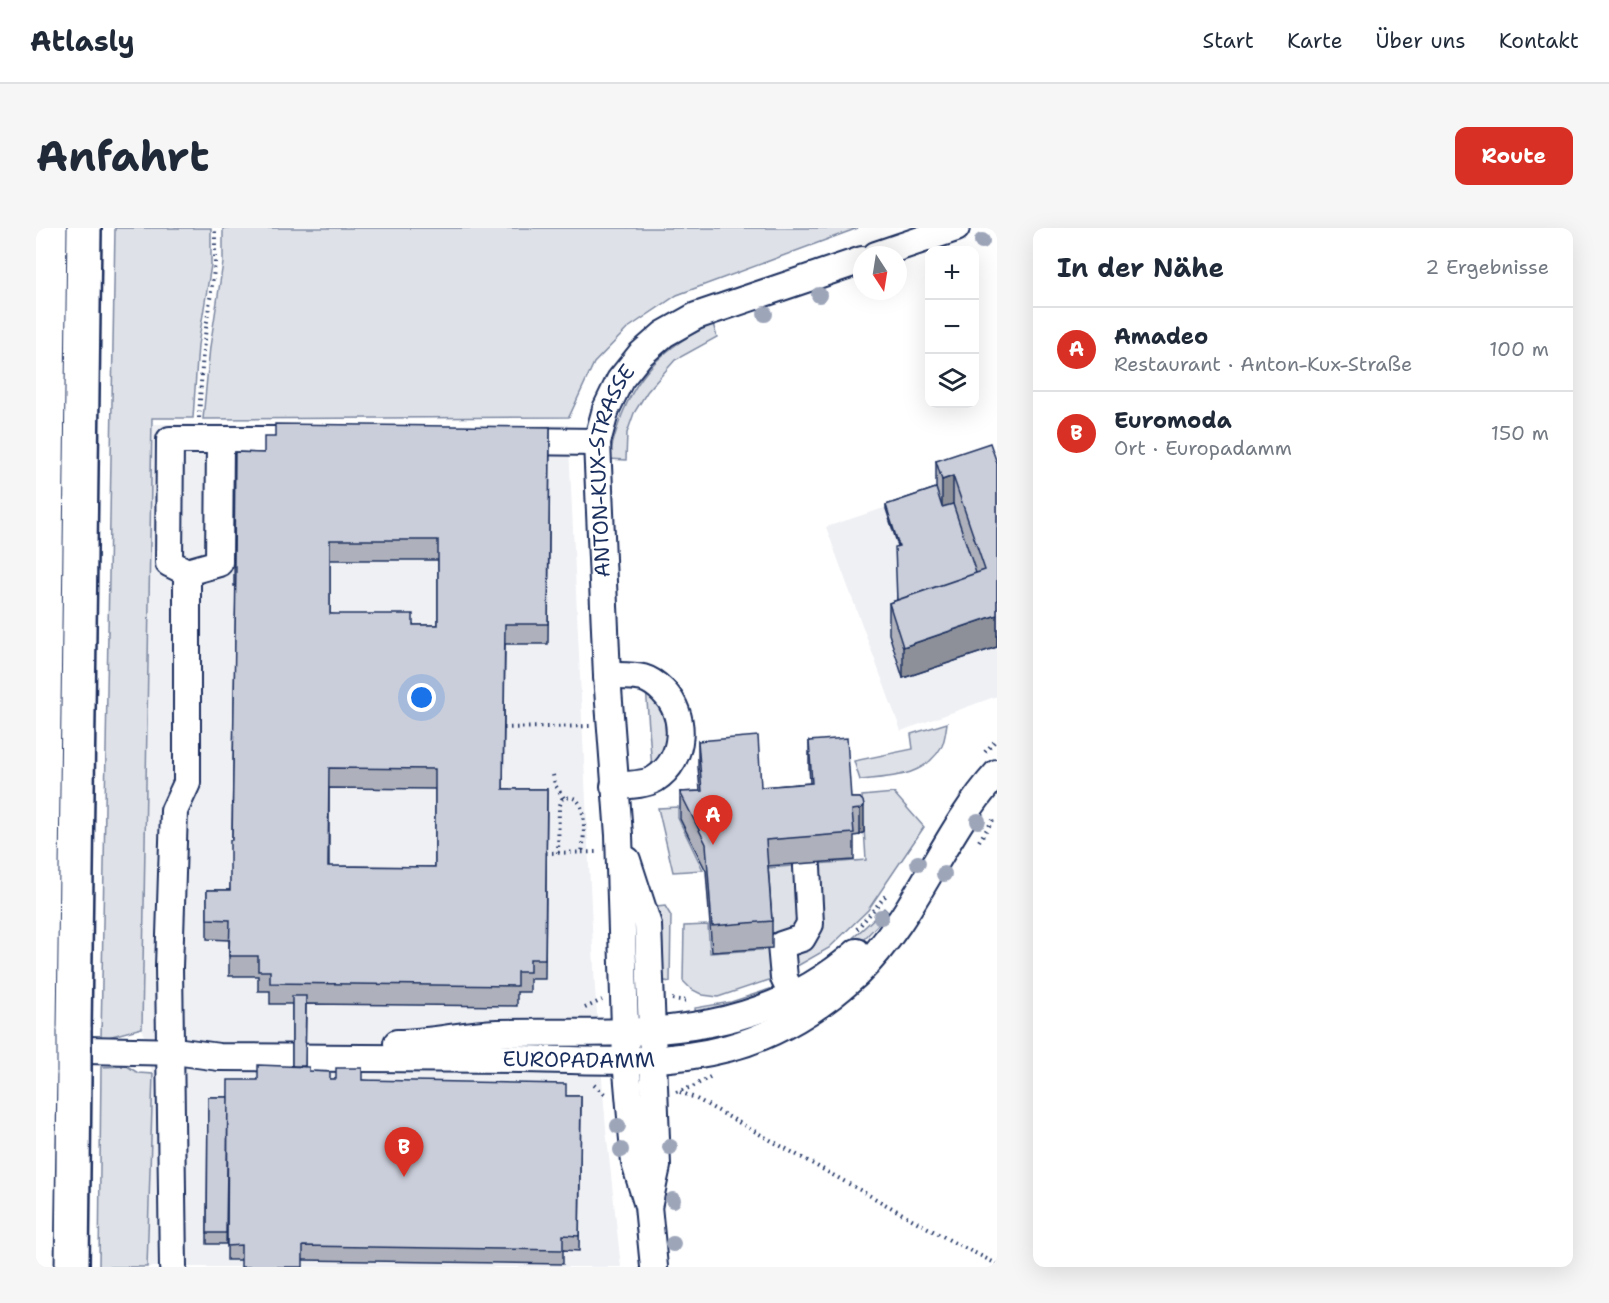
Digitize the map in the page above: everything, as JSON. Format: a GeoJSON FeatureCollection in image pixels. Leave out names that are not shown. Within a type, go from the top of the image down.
{"type":"FeatureCollection","features":[{"type":"Feature","properties":{"kind":"highway"},"geometry":{"type":"LineString","coordinates":[[37,1267],[50,228]]}},
{"type":"Feature","properties":{"kind":"highway"},"geometry":{"type":"LineString","coordinates":[[72,1267],[84,228]]}},
{"type":"Feature","properties":{"kind":"street"},"geometry":{"type":"LineString","coordinates":[[903,246],[956,228]]}},
{"type":"Feature","properties":{"kind":"street","name":"ANTON-KUX-STRASSE"},"geometry":{"type":"LineString","coordinates":[[648,1206],[635,1163],[626,1060],[620,843],[607,675],[597,442],[606,409],[620,380],[640,355],[663,334],[696,316],[853,263]]}},
{"type":"Feature","properties":{"kind":"street"},"geometry":{"type":"LineString","coordinates":[[209,440],[219,563],[187,572],[169,563],[170,440],[209,440],[316,441]]}},
{"type":"Feature","properties":{"kind":"street"},"geometry":{"type":"LineString","coordinates":[[492,441],[597,442]]}},
{"type":"Feature","properties":{"kind":"street"},"geometry":{"type":"LineString","coordinates":[[173,1267],[176,1052],[169,967],[174,811],[187,783],[187,572]]}},
{"type":"Feature","properties":{"kind":"street"},"geometry":{"type":"LineString","coordinates":[[607,675],[644,678],[657,686],[669,697],[681,726],[677,752],[662,774],[652,781],[614,786]]}},
{"type":"Feature","properties":{"kind":"street","name":"EUROPADAMM"},"geometry":{"type":"LineString","coordinates":[[350,1061],[413,1043],[494,1033],[625,1032],[693,1028],[723,1022],[757,1011],[792,995],[847,961],[972,805],[984,787],[991,763]]}},
{"type":"Feature","properties":{"kind":"street","name":"ANTON-KUX-STRASSE"},"geometry":{"type":"LineString","coordinates":[[620,843],[648,925],[657,1166],[648,1206]]}},
{"type":"Feature","properties":{"kind":"street"},"geometry":{"type":"LineString","coordinates":[[792,995],[784,978],[781,945],[802,938],[810,924],[807,867]]}},
{"type":"Feature","properties":{"kind":"street","name":"EUROPADAMM"},"geometry":{"type":"LineString","coordinates":[[39,1051],[176,1052],[219,1057],[350,1061],[626,1060],[696,1055],[730,1047],[767,1034],[825,1000],[864,967],[886,943],[903,892]]}},
{"type":"Feature","properties":{"kind":"street"},"geometry":{"type":"LineString","coordinates":[[648,1206],[654,1267]]}},
{"type":"Feature","properties":{"kind":"path"},"geometry":{"type":"LineString","coordinates":[[209,440],[202,350],[215,263],[215,228]]}},
{"type":"Feature","properties":{"kind":"path"},"geometry":{"type":"LineString","coordinates":[[504,728],[610,725]]}},
{"type":"Feature","properties":{"kind":"path"},"geometry":{"type":"LineString","coordinates":[[991,763],[997,739]]}},
{"type":"Feature","properties":{"kind":"path"},"geometry":{"type":"LineString","coordinates":[[553,775],[555,785],[564,798]]}},
{"type":"Feature","properties":{"kind":"path"},"geometry":{"type":"LineString","coordinates":[[558,853],[559,808],[564,798]]}},
{"type":"Feature","properties":{"kind":"path"},"geometry":{"type":"LineString","coordinates":[[564,798],[574,798],[580,803],[583,812],[582,853]]}},
{"type":"Feature","properties":{"kind":"path"},"geometry":{"type":"LineString","coordinates":[[546,853],[582,853],[620,843]]}},
{"type":"Feature","properties":{"kind":"path"},"geometry":{"type":"LineString","coordinates":[[849,936],[903,892]]}},
{"type":"Feature","properties":{"kind":"path"},"geometry":{"type":"LineString","coordinates":[[652,997],[692,1002]]}},
{"type":"Feature","properties":{"kind":"path"},"geometry":{"type":"LineString","coordinates":[[680,1092],[695,1098],[953,1242],[997,1264]]}},
{"type":"Feature","properties":{"kind":"shaded area"},"geometry":{"type":"Polygon","coordinates":[[[115,228],[211,228],[211,265],[198,345],[193,418],[152,418],[142,1028],[101,1039],[115,228]]]}},
{"type":"Feature","properties":{"kind":"shaded area"},"geometry":{"type":"Polygon","coordinates":[[[223,228],[858,228],[677,295],[628,328],[594,363],[569,417],[203,419],[210,347],[223,263],[223,228]]]}},
{"type":"Feature","properties":{"kind":"shaded area"},"geometry":{"type":"Polygon","coordinates":[[[713,324],[717,337],[675,360],[647,392],[634,413],[627,433],[626,460],[609,459],[622,414],[642,377],[672,348],[713,324]]]}},
{"type":"Feature","properties":{"kind":"shaded area"},"geometry":{"type":"Polygon","coordinates":[[[152,424],[568,425],[595,989],[606,1129],[621,1267],[147,1267],[153,1075],[142,1028],[152,424]]]}},
{"type":"Feature","properties":{"kind":"shaded area"},"geometry":{"type":"Polygon","coordinates":[[[997,471],[997,696],[901,731],[826,527],[997,471]]]}},
{"type":"Feature","properties":{"kind":"shaded area"},"geometry":{"type":"Polygon","coordinates":[[[646,687],[668,711],[669,748],[652,769],[646,687]]]}},
{"type":"Feature","properties":{"kind":"shaded area"},"geometry":{"type":"Polygon","coordinates":[[[947,723],[942,746],[935,756],[917,770],[884,778],[860,780],[854,761],[913,749],[911,734],[947,723]]]}},
{"type":"Feature","properties":{"kind":"shaded area"},"geometry":{"type":"Polygon","coordinates":[[[894,793],[924,827],[868,910],[829,948],[778,977],[718,997],[703,995],[691,989],[683,981],[684,926],[708,925],[710,953],[773,949],[767,868],[866,860],[862,796],[894,793]]]}},
{"type":"Feature","properties":{"kind":"shaded area"},"geometry":{"type":"Polygon","coordinates":[[[678,807],[678,818],[703,870],[673,872],[658,808],[678,807]]]}},
{"type":"Feature","properties":{"kind":"shaded area"},"geometry":{"type":"Polygon","coordinates":[[[665,906],[671,916],[670,982],[660,980],[657,907],[665,906]]]}},
{"type":"Feature","properties":{"kind":"shaded area"},"geometry":{"type":"Polygon","coordinates":[[[884,908],[889,913],[866,937],[835,963],[798,978],[843,946],[884,908]]]}},
{"type":"Feature","properties":{"kind":"shaded area"},"geometry":{"type":"Polygon","coordinates":[[[773,988],[777,995],[696,1018],[695,1008],[731,1002],[773,988]]]}},
{"type":"Feature","properties":{"kind":"shaded area"},"geometry":{"type":"Polygon","coordinates":[[[127,1066],[138,1073],[153,1074],[147,1267],[99,1267],[101,1067],[127,1066]]]}},
{"type":"Feature","properties":{"kind":"building"},"geometry":{"type":"Polygon","coordinates":[[[275,424],[550,427],[548,624],[505,624],[503,789],[547,789],[545,959],[530,959],[530,972],[517,972],[517,986],[270,983],[270,971],[258,971],[258,956],[229,956],[230,920],[207,919],[207,890],[230,890],[236,566],[234,566],[235,452],[264,453],[264,437],[275,437],[275,424]],[[330,540],[330,614],[413,614],[413,625],[438,625],[438,540],[330,540]],[[329,768],[328,866],[435,867],[435,769],[329,768]]]}},
{"type":"Feature","properties":{"kind":"building"},"geometry":{"type":"Polygon","coordinates":[[[990,443],[997,463],[997,615],[903,647],[889,603],[985,570],[953,476],[942,480],[936,461],[990,443]]]}},
{"type":"Feature","properties":{"kind":"building"},"geometry":{"type":"Polygon","coordinates":[[[936,488],[942,507],[953,504],[976,573],[897,600],[895,547],[899,546],[886,505],[936,488]]]}},
{"type":"Feature","properties":{"kind":"building"},"geometry":{"type":"Polygon","coordinates":[[[758,736],[761,787],[812,783],[809,741],[847,738],[851,798],[860,798],[864,806],[852,810],[854,833],[766,840],[772,921],[712,926],[706,844],[680,792],[702,791],[698,741],[758,736]]]}},
{"type":"Feature","properties":{"kind":"building"},"geometry":{"type":"Polygon","coordinates":[[[292,996],[306,996],[305,1066],[292,1066],[292,996]]]}},
{"type":"Feature","properties":{"kind":"building"},"geometry":{"type":"Polygon","coordinates":[[[258,1065],[309,1067],[309,1071],[330,1072],[330,1079],[336,1079],[336,1068],[362,1068],[362,1080],[566,1084],[566,1096],[581,1096],[579,1236],[563,1235],[563,1250],[303,1246],[303,1267],[241,1267],[241,1245],[227,1246],[228,1080],[258,1080],[258,1065]]]}},
{"type":"Feature","properties":{"kind":"building"},"geometry":{"type":"Polygon","coordinates":[[[208,1097],[228,1097],[226,1233],[207,1233],[208,1097]]]}},
{"type":"Feature","properties":{"kind":"place","name":"Amadeo"},"geometry":{"type":"Point","coordinates":[713,845]}},
{"type":"Feature","properties":{"kind":"place","name":"Euromoda"},"geometry":{"type":"Point","coordinates":[404,1177]}}]}
